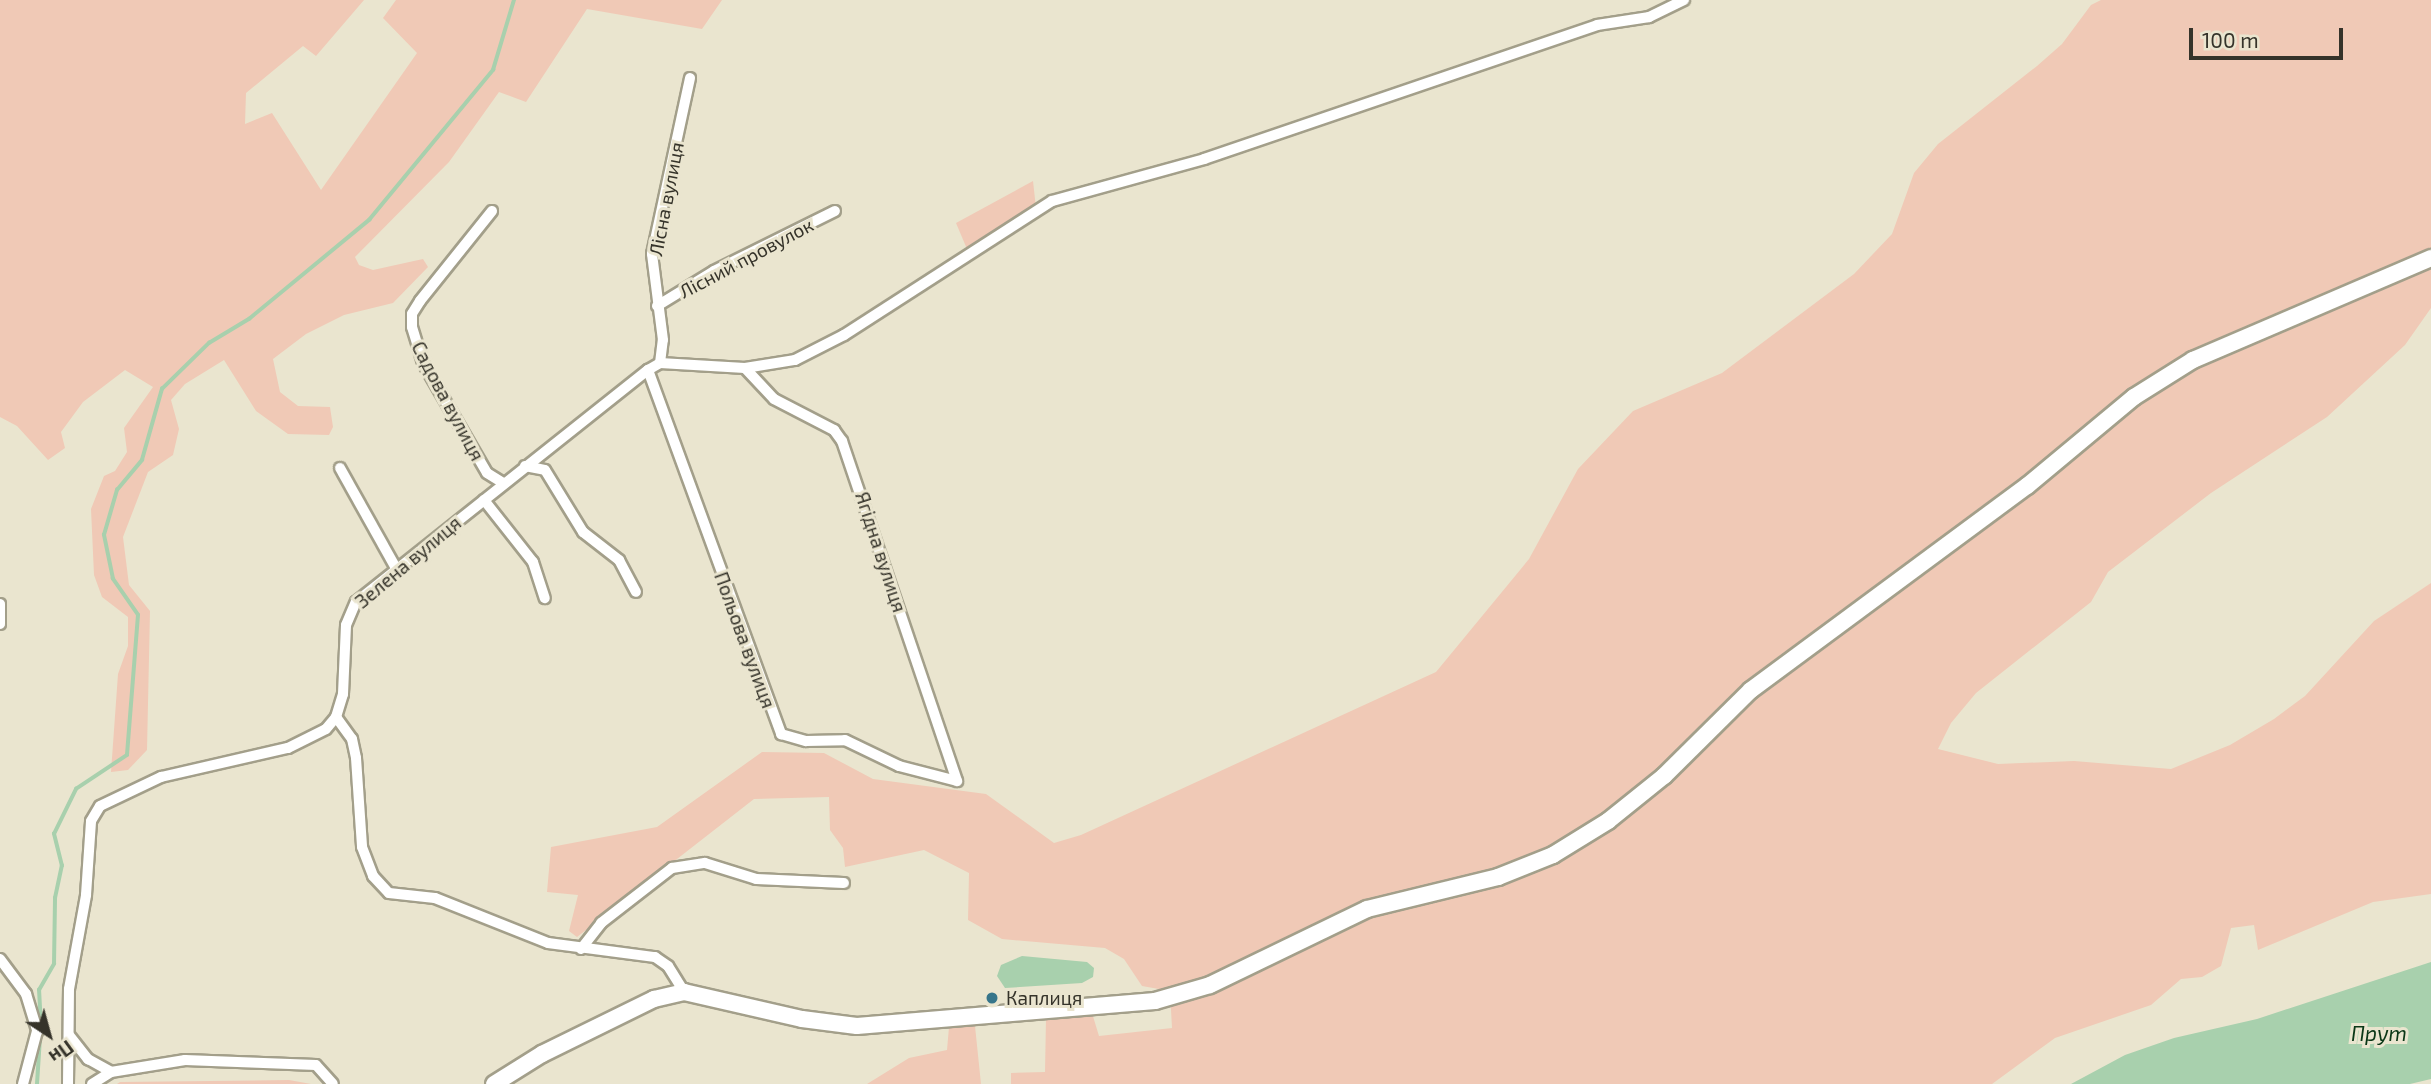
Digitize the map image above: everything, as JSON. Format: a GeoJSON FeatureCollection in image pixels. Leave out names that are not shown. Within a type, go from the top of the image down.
{"type":"FeatureCollection","features":[{"type":"Feature","properties":{"kind":"main road"},"geometry":{"type":"LineString","coordinates":[[494,1084],[542,1054],[654,999],[684,992],[802,1019],[857,1026],[1155,1000],[1210,985],[1367,909],[1498,877],[1553,855],[1608,821],[1664,776],[1751,691],[2027,486],[2133,397],[2205,354],[2431,258]]}},
{"type":"Feature","properties":{"kind":"street"},"geometry":{"type":"LineString","coordinates":[[660,363],[745,369],[795,360],[844,335],[1052,201],[1204,159],[1597,25],[1649,17],[1684,0]]}},
{"type":"Feature","properties":{"kind":"street","name":"Лісна вулиця"},"geometry":{"type":"LineString","coordinates":[[660,363],[663,340],[652,254],[690,78]]}},
{"type":"Feature","properties":{"kind":"street","name":"Садова вулиця"},"geometry":{"type":"LineString","coordinates":[[492,211],[420,301],[412,314],[412,327],[423,363],[487,473],[503,483]]}},
{"type":"Feature","properties":{"kind":"street","name":"Лісний провулок"},"geometry":{"type":"LineString","coordinates":[[657,306],[714,271],[835,211]]}},
{"type":"Feature","properties":{"kind":"street","name":"Зелена вулиця"},"geometry":{"type":"LineString","coordinates":[[336,717],[346,675],[350,611],[396,568],[660,363]]}},
{"type":"Feature","properties":{"kind":"street","name":"Ягідна вулиця"},"geometry":{"type":"LineString","coordinates":[[745,369],[774,399],[834,430],[842,441],[957,781]]}},
{"type":"Feature","properties":{"kind":"street","name":"Польова вулиця"},"geometry":{"type":"LineString","coordinates":[[648,370],[781,734],[806,741],[845,740],[899,766],[957,781]]}},
{"type":"Feature","properties":{"kind":"street"},"geometry":{"type":"LineString","coordinates":[[525,466],[545,470],[583,532],[619,560],[636,592]]}},
{"type":"Feature","properties":{"kind":"street"},"geometry":{"type":"LineString","coordinates":[[340,468],[396,568]]}},
{"type":"Feature","properties":{"kind":"street"},"geometry":{"type":"LineString","coordinates":[[484,500],[533,562],[545,598]]}},
{"type":"Feature","properties":{"kind":"street"},"geometry":{"type":"LineString","coordinates":[[0,604],[0,624]]}},
{"type":"Feature","properties":{"kind":"street"},"geometry":{"type":"LineString","coordinates":[[68,1084],[69,989],[86,895],[91,821],[100,806],[161,777],[288,748],[310,739],[336,717],[352,738],[362,847],[380,886],[388,893],[435,898],[518,934],[581,949],[655,957],[668,966],[684,992]]}},
{"type":"Feature","properties":{"kind":"street"},"geometry":{"type":"LineString","coordinates":[[581,949],[601,923],[672,868],[705,863],[756,880],[844,883]]}},
{"type":"Feature","properties":{"kind":"street"},"geometry":{"type":"LineString","coordinates":[[0,959],[26,994],[37,1031],[23,1084]]}},
{"type":"Feature","properties":{"kind":"street"},"geometry":{"type":"LineString","coordinates":[[69,1035],[88,1059],[111,1072]]}},
{"type":"Feature","properties":{"kind":"street"},"geometry":{"type":"LineString","coordinates":[[92,1084],[111,1072],[185,1060],[316,1065],[333,1084]]}},
{"type":"Feature","properties":{"kind":"shaded area"},"geometry":{"type":"Polygon","coordinates":[[[0,0],[364,0],[316,56],[303,46],[246,93],[245,124],[272,113],[321,190],[417,53],[383,18],[396,0],[722,0],[702,29],[587,9],[526,102],[499,92],[449,162],[355,257],[359,265],[373,270],[423,259],[428,267],[393,303],[344,315],[306,334],[273,359],[280,392],[298,406],[330,407],[333,427],[329,435],[288,434],[256,411],[224,360],[185,384],[171,400],[179,429],[173,455],[148,472],[123,537],[129,585],[150,611],[147,750],[128,770],[111,772],[118,674],[128,646],[128,617],[102,597],[94,575],[91,509],[104,476],[115,471],[127,452],[124,428],[153,387],[125,370],[83,402],[61,432],[65,448],[48,460],[17,426],[0,417],[0,0]]]}},
{"type":"Feature","properties":{"kind":"shaded area"},"geometry":{"type":"Polygon","coordinates":[[[2101,0],[2431,0],[2431,308],[2405,345],[2327,417],[2211,493],[2108,572],[2091,602],[1976,693],[1951,723],[1938,749],[1998,764],[2074,761],[2171,769],[2230,745],[2274,719],[2305,696],[2374,621],[2431,583],[2431,894],[2373,902],[2258,950],[2254,925],[2231,928],[2221,966],[2202,977],[2181,979],[2151,1005],[2055,1038],[1992,1084],[1011,1084],[1011,1073],[1045,1072],[1046,1018],[1092,1013],[1099,1036],[1172,1028],[1170,991],[1142,986],[1124,959],[1105,948],[1002,939],[968,920],[969,873],[924,850],[845,867],[843,848],[830,830],[829,797],[754,799],[577,937],[569,931],[578,895],[547,892],[551,847],[657,827],[762,752],[824,753],[873,779],[986,794],[1054,843],[1081,835],[1436,672],[1529,559],[1578,469],[1633,411],[1722,373],[1854,274],[1892,234],[1914,173],[1938,144],[2062,44],[2091,5],[2101,0]]]}},
{"type":"Feature","properties":{"kind":"shaded area"},"geometry":{"type":"Polygon","coordinates":[[[1033,181],[1036,208],[967,249],[956,223],[1033,181]]]}},
{"type":"Feature","properties":{"kind":"shaded area"},"geometry":{"type":"Polygon","coordinates":[[[975,1026],[981,1084],[867,1084],[909,1058],[947,1050],[949,1027],[975,1026]]]}},
{"type":"Feature","properties":{"kind":"shaded area"},"geometry":{"type":"Polygon","coordinates":[[[289,1080],[311,1084],[117,1084],[120,1082],[289,1080]]]}},
{"type":"Feature","properties":{"kind":"water"},"geometry":{"type":"Polygon","coordinates":[[[1022,956],[1087,962],[1094,968],[1093,977],[1082,983],[1005,988],[997,976],[1001,965],[1022,956]]]}},
{"type":"Feature","properties":{"kind":"water","name":"Прут"},"geometry":{"type":"Polygon","coordinates":[[[2431,962],[2431,1079],[2410,1084],[2071,1084],[2125,1055],[2174,1038],[2257,1019],[2431,962]]]}},
{"type":"Feature","properties":{"kind":"waterway"},"geometry":{"type":"LineString","coordinates":[[41,1027],[39,990],[54,964],[55,898],[62,866],[54,834],[76,789],[127,755],[138,615],[113,579],[104,535],[117,490],[142,460],[162,389],[209,343],[249,319],[369,220],[493,70],[514,0]]}},
{"type":"Feature","properties":{"kind":"waterway"},"geometry":{"type":"LineString","coordinates":[[37,1084],[40,1038]]}},
{"type":"Feature","properties":{"kind":"place","name":"Каплиця"},"geometry":{"type":"Point","coordinates":[992,998]}}]}
